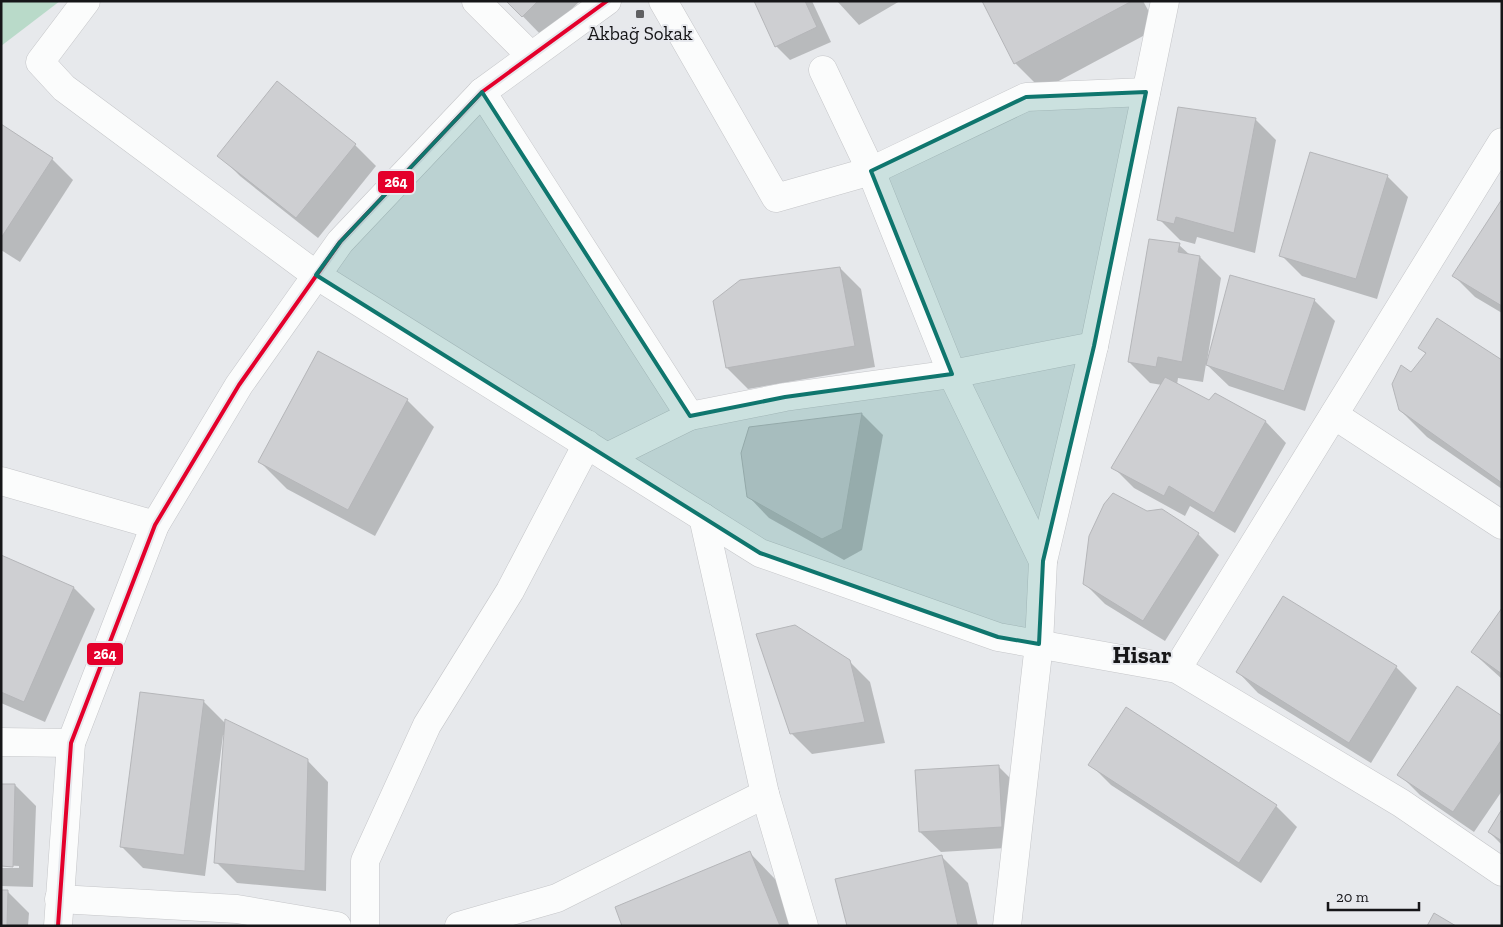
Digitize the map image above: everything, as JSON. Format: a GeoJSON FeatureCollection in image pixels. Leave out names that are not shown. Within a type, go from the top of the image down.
{"type":"FeatureCollection","features":[{"type":"Feature","properties":{"kind":"street"},"geometry":{"type":"LineString","coordinates":[[86,1],[40,62],[64,88],[316,275],[703,517],[760,552],[998,636],[1177,669],[1401,803],[1502,872]]}},
{"type":"Feature","properties":{"kind":"street"},"geometry":{"type":"LineString","coordinates":[[476,1],[530,55]]}},
{"type":"Feature","properties":{"kind":"street"},"geometry":{"type":"LineString","coordinates":[[337,926],[237,909],[59,912],[71,743],[155,525],[239,385],[316,275],[340,242],[482,92],[530,55],[607,1]]}},
{"type":"Feature","properties":{"kind":"street"},"geometry":{"type":"LineString","coordinates":[[663,1],[776,198],[871,171],[1026,97],[1146,92]]}},
{"type":"Feature","properties":{"kind":"street"},"geometry":{"type":"LineString","coordinates":[[1007,926],[1039,644],[1043,561],[1094,346],[1165,1]]}},
{"type":"Feature","properties":{"kind":"street"},"geometry":{"type":"LineString","coordinates":[[823,70],[871,171],[952,374],[1043,561]]}},
{"type":"Feature","properties":{"kind":"street"},"geometry":{"type":"LineString","coordinates":[[482,92],[690,416]]}},
{"type":"Feature","properties":{"kind":"street"},"geometry":{"type":"LineString","coordinates":[[1177,669],[1502,142]]}},
{"type":"Feature","properties":{"kind":"street"},"geometry":{"type":"LineString","coordinates":[[366,926],[365,861],[427,725],[597,451],[690,416],[785,396],[952,374],[1094,346]]}},
{"type":"Feature","properties":{"kind":"street"},"geometry":{"type":"LineString","coordinates":[[1334,414],[1502,524]]}},
{"type":"Feature","properties":{"kind":"street"},"geometry":{"type":"LineString","coordinates":[[1,481],[155,525]]}},
{"type":"Feature","properties":{"kind":"street"},"geometry":{"type":"LineString","coordinates":[[703,517],[765,794],[804,926]]}},
{"type":"Feature","properties":{"kind":"street"},"geometry":{"type":"LineString","coordinates":[[1,742],[71,743]]}},
{"type":"Feature","properties":{"kind":"street"},"geometry":{"type":"LineString","coordinates":[[460,926],[557,898],[765,794]]}},
{"type":"Feature","properties":{"kind":"highlighted area"},"geometry":{"type":"Polygon","coordinates":[[[482,92],[690,416],[785,397],[952,374],[871,171],[1026,97],[1146,92],[1094,346],[1043,561],[1039,644],[998,637],[760,553],[316,275],[340,242],[482,92]]]}},
{"type":"Feature","properties":{"kind":"green space"},"geometry":{"type":"Polygon","coordinates":[[[1,1],[60,1],[1,46],[1,1]]]}},
{"type":"Feature","properties":{"kind":"building"},"geometry":{"type":"Polygon","coordinates":[[[506,1],[538,1],[522,17],[506,1]]]}},
{"type":"Feature","properties":{"kind":"building"},"geometry":{"type":"Polygon","coordinates":[[[754,1],[805,1],[817,27],[775,47],[754,1]]]}},
{"type":"Feature","properties":{"kind":"building"},"geometry":{"type":"Polygon","coordinates":[[[982,1],[1132,1],[1014,64],[982,1]]]}},
{"type":"Feature","properties":{"kind":"building"},"geometry":{"type":"Polygon","coordinates":[[[277,81],[356,144],[296,218],[217,156],[277,81]]]}},
{"type":"Feature","properties":{"kind":"building"},"geometry":{"type":"Polygon","coordinates":[[[1178,107],[1256,118],[1234,233],[1176,217],[1174,224],[1157,220],[1178,107]]]}},
{"type":"Feature","properties":{"kind":"building"},"geometry":{"type":"Polygon","coordinates":[[[1,124],[53,158],[1,238],[1,124]]]}},
{"type":"Feature","properties":{"kind":"building"},"geometry":{"type":"Polygon","coordinates":[[[1310,152],[1388,175],[1356,279],[1279,256],[1310,152]]]}},
{"type":"Feature","properties":{"kind":"building"},"geometry":{"type":"Polygon","coordinates":[[[1502,199],[1502,306],[1452,276],[1502,199]]]}},
{"type":"Feature","properties":{"kind":"building"},"geometry":{"type":"Polygon","coordinates":[[[1149,239],[1180,243],[1178,252],[1200,256],[1182,362],[1158,357],[1156,367],[1128,362],[1149,239]]]}},
{"type":"Feature","properties":{"kind":"building"},"geometry":{"type":"Polygon","coordinates":[[[840,267],[855,346],[726,368],[713,301],[740,280],[840,267]]]}},
{"type":"Feature","properties":{"kind":"building"},"geometry":{"type":"Polygon","coordinates":[[[1230,275],[1315,299],[1284,391],[1206,365],[1230,275]]]}},
{"type":"Feature","properties":{"kind":"building"},"geometry":{"type":"Polygon","coordinates":[[[1437,318],[1502,360],[1502,483],[1399,410],[1392,384],[1401,365],[1411,372],[1426,353],[1418,348],[1437,318]]]}},
{"type":"Feature","properties":{"kind":"building"},"geometry":{"type":"Polygon","coordinates":[[[318,351],[408,399],[348,510],[258,462],[318,351]]]}},
{"type":"Feature","properties":{"kind":"building"},"geometry":{"type":"Polygon","coordinates":[[[1165,377],[1209,400],[1215,393],[1266,421],[1214,513],[1169,486],[1164,496],[1111,468],[1165,377]]]}},
{"type":"Feature","properties":{"kind":"building"},"geometry":{"type":"Polygon","coordinates":[[[862,413],[842,529],[822,539],[747,497],[741,453],[749,427],[862,413]]]}},
{"type":"Feature","properties":{"kind":"building"},"geometry":{"type":"Polygon","coordinates":[[[1113,493],[1147,511],[1162,509],[1199,533],[1143,621],[1083,584],[1089,536],[1104,504],[1113,493]]]}},
{"type":"Feature","properties":{"kind":"building"},"geometry":{"type":"Polygon","coordinates":[[[1,555],[74,587],[24,702],[1,692],[1,555]]]}},
{"type":"Feature","properties":{"kind":"building"},"geometry":{"type":"Polygon","coordinates":[[[1283,596],[1397,666],[1349,743],[1236,672],[1283,596]]]}},
{"type":"Feature","properties":{"kind":"building"},"geometry":{"type":"Polygon","coordinates":[[[1502,608],[1502,674],[1471,652],[1502,608]]]}},
{"type":"Feature","properties":{"kind":"building"},"geometry":{"type":"Polygon","coordinates":[[[795,625],[850,660],[865,722],[790,734],[756,634],[795,625]]]}},
{"type":"Feature","properties":{"kind":"building"},"geometry":{"type":"Polygon","coordinates":[[[1457,686],[1502,716],[1502,739],[1453,812],[1397,775],[1457,686]]]}},
{"type":"Feature","properties":{"kind":"building"},"geometry":{"type":"Polygon","coordinates":[[[140,692],[204,700],[184,855],[120,847],[140,692]]]}},
{"type":"Feature","properties":{"kind":"building"},"geometry":{"type":"Polygon","coordinates":[[[1126,707],[1277,805],[1239,863],[1088,765],[1126,707]]]}},
{"type":"Feature","properties":{"kind":"building"},"geometry":{"type":"Polygon","coordinates":[[[225,719],[308,759],[305,871],[214,863],[225,719]]]}},
{"type":"Feature","properties":{"kind":"building"},"geometry":{"type":"Polygon","coordinates":[[[999,765],[1002,827],[919,832],[915,770],[999,765]]]}},
{"type":"Feature","properties":{"kind":"building"},"geometry":{"type":"Polygon","coordinates":[[[1,784],[15,784],[13,867],[1,866],[1,784]]]}},
{"type":"Feature","properties":{"kind":"building"},"geometry":{"type":"Polygon","coordinates":[[[1502,809],[1502,841],[1488,832],[1502,809]]]}},
{"type":"Feature","properties":{"kind":"building"},"geometry":{"type":"Polygon","coordinates":[[[750,851],[780,926],[622,926],[615,907],[750,851]]]}},
{"type":"Feature","properties":{"kind":"building"},"geometry":{"type":"Polygon","coordinates":[[[942,855],[958,926],[847,926],[835,879],[942,855]]]}},
{"type":"Feature","properties":{"kind":"building"},"geometry":{"type":"Polygon","coordinates":[[[1,890],[8,890],[7,926],[1,926],[1,890]]]}},
{"type":"Feature","properties":{"kind":"building"},"geometry":{"type":"Polygon","coordinates":[[[1434,913],[1456,926],[1427,926],[1434,913]]]}},
{"type":"Feature","properties":{"kind":"transit line","name":"264"},"geometry":{"type":"LineString","coordinates":[[58,926],[71,743],[155,525],[239,385],[340,242],[482,92],[607,1]]}},
{"type":"Feature","properties":{"kind":"place","name":"Akbağ Sokak"},"geometry":{"type":"Point","coordinates":[640,14]}},
{"type":"Feature","properties":{"kind":"district","name":"Hisar"},"geometry":{"type":"Point","coordinates":[1142,654]}}]}
